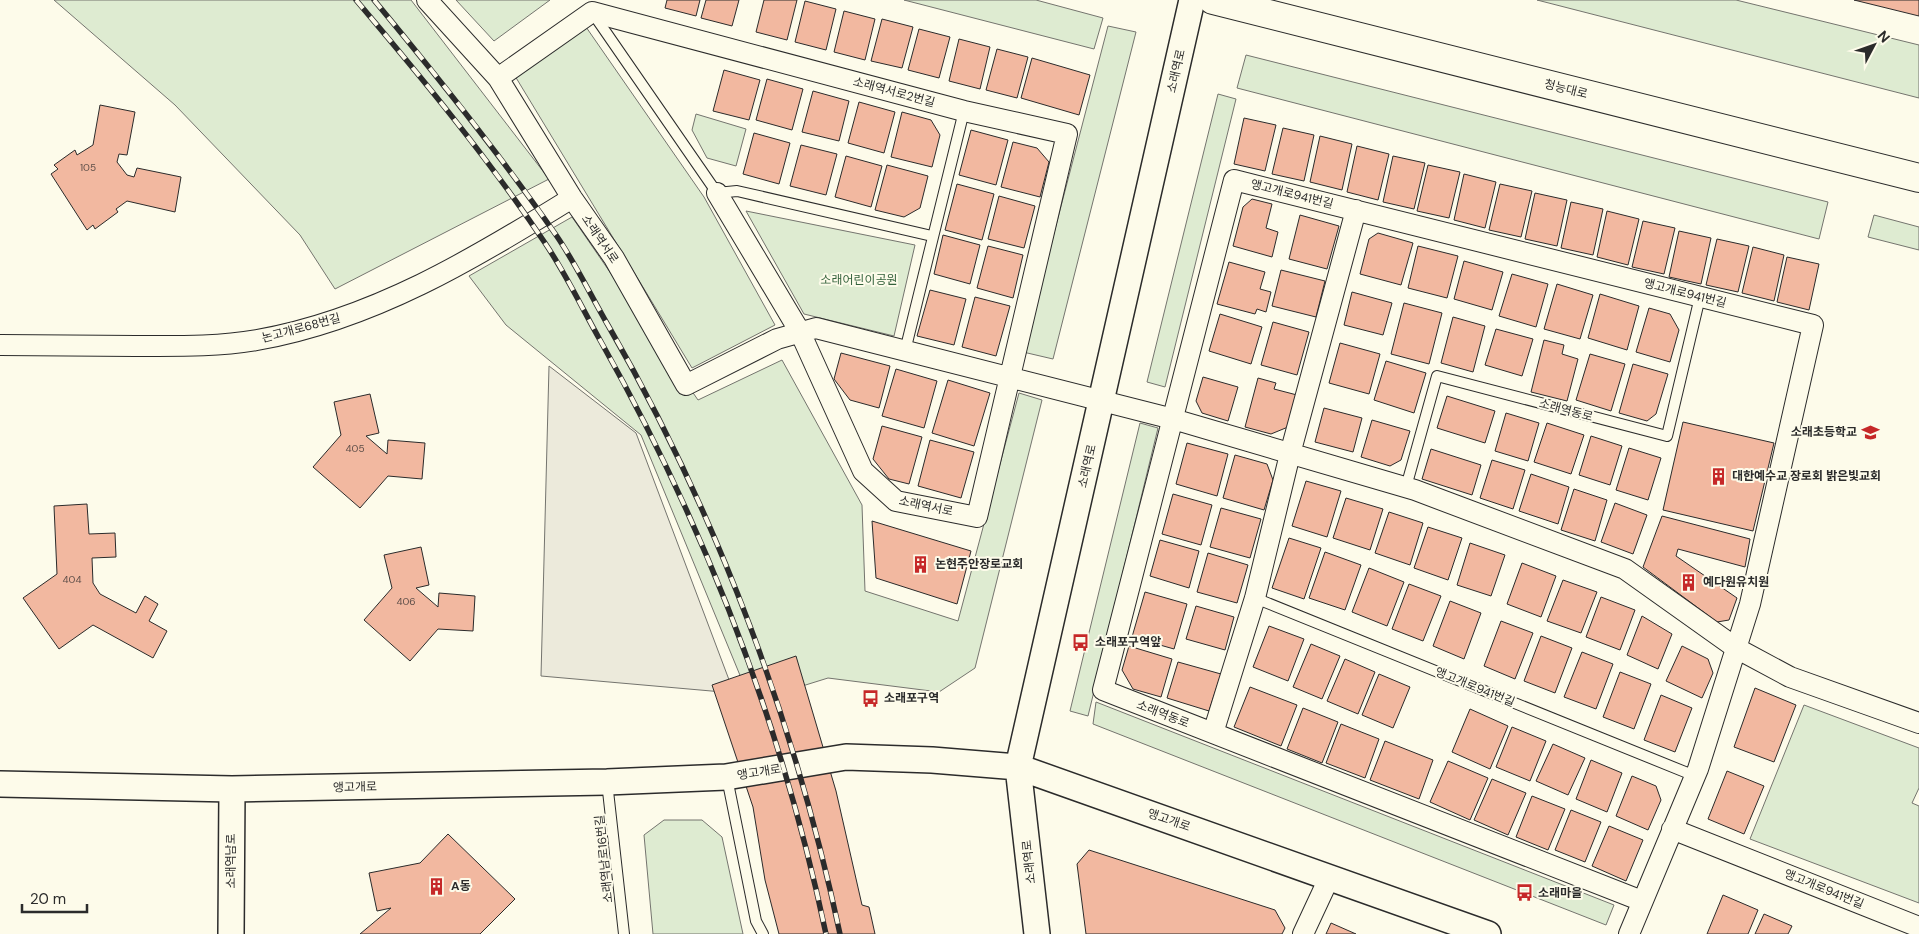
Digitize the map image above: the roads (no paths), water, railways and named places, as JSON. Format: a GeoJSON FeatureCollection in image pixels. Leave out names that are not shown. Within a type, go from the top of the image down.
{"type":"FeatureCollection","features":[{"type":"Feature","properties":{"kind":"main road","name":"청능대로"},"geometry":{"type":"LineString","coordinates":[[1213,0],[1919,178]]}},
{"type":"Feature","properties":{"kind":"street","name":"소래역서로"},"geometry":{"type":"LineString","coordinates":[[427,0],[498,78],[572,198],[614,258],[686,385],[777,339],[816,328],[1102,401]]}},
{"type":"Feature","properties":{"kind":"street","name":"소래역로"},"geometry":{"type":"LineString","coordinates":[[1037,934],[1018,767],[1192,0]]}},
{"type":"Feature","properties":{"kind":"street"},"geometry":{"type":"LineString","coordinates":[[498,78],[592,12]]}},
{"type":"Feature","properties":{"kind":"street","name":"소래역서로2번길"},"geometry":{"type":"LineString","coordinates":[[592,12],[964,111],[1067,134],[1009,376]]}},
{"type":"Feature","properties":{"kind":"street","name":"앵고개로941번길"},"geometry":{"type":"LineString","coordinates":[[1234,180],[1813,325],[1752,595],[1736,648],[1695,776],[1629,934]]}},
{"type":"Feature","properties":{"kind":"street","name":"소래역동로"},"geometry":{"type":"LineString","coordinates":[[1213,733],[1103,690],[1234,180]]}},
{"type":"Feature","properties":{"kind":"street","name":"소래역서로"},"geometry":{"type":"LineString","coordinates":[[717,193],[800,332],[863,471],[896,502],[977,517],[1009,376]]}},
{"type":"Feature","properties":{"kind":"street","name":"논고개로68번길"},"geometry":{"type":"LineString","coordinates":[[0,345],[194,346],[257,340],[326,323],[398,296],[463,264],[572,198]]}},
{"type":"Feature","properties":{"kind":"street"},"geometry":{"type":"LineString","coordinates":[[1356,210],[1290,454],[1255,598],[1213,733],[1642,901]]}},
{"type":"Feature","properties":{"kind":"street"},"geometry":{"type":"LineString","coordinates":[[1102,401],[1173,419],[1406,487],[1625,569],[1736,648],[1790,677],[1919,723]]}},
{"type":"Feature","properties":{"kind":"street","name":"앵고개로"},"geometry":{"type":"LineString","coordinates":[[0,784],[232,789],[608,782],[726,777],[846,757],[932,760],[1018,767],[1330,876],[1488,934]]}},
{"type":"Feature","properties":{"kind":"street","name":"소래역남로"},"geometry":{"type":"LineString","coordinates":[[231,934],[232,789]]}},
{"type":"Feature","properties":{"kind":"street","name":"앵고개로941번길"},"geometry":{"type":"LineString","coordinates":[[1672,829],[1919,927]]}},
{"type":"Feature","properties":{"kind":"street"},"geometry":{"type":"LineString","coordinates":[[1303,934],[1330,876]]}},
{"type":"Feature","properties":{"kind":"lane","name":"소래역서로"},"geometry":{"type":"LineString","coordinates":[[592,12],[717,193]]}},
{"type":"Feature","properties":{"kind":"lane"},"geometry":{"type":"LineString","coordinates":[[905,351],[964,111]]}},
{"type":"Feature","properties":{"kind":"lane"},"geometry":{"type":"LineString","coordinates":[[717,193],[736,192],[932,236]]}},
{"type":"Feature","properties":{"kind":"lane","name":"소래역동로"},"geometry":{"type":"LineString","coordinates":[[1406,487],[1437,376],[1668,436],[1700,297]]}},
{"type":"Feature","properties":{"kind":"lane","name":"앵고개로941번길"},"geometry":{"type":"LineString","coordinates":[[1255,598],[1695,776]]}},
{"type":"Feature","properties":{"kind":"lane"},"geometry":{"type":"LineString","coordinates":[[726,777],[756,921],[763,934]]}},
{"type":"Feature","properties":{"kind":"lane","name":"소래역남로16번길"},"geometry":{"type":"LineString","coordinates":[[608,782],[624,934]]}},
{"type":"Feature","properties":{"kind":"lane"},"geometry":{"type":"LineString","coordinates":[[754,934],[756,921]]}},
{"type":"Feature","properties":{"kind":"railway"},"geometry":{"type":"LineString","coordinates":[[356,0],[454,119],[523,211],[567,279],[638,410],[706,555],[736,628],[763,703],[787,779],[808,856],[826,934]]}},
{"type":"Feature","properties":{"kind":"railway"},"geometry":{"type":"LineString","coordinates":[[374,0],[467,115],[556,235],[577,269],[648,398],[718,545],[776,698],[822,855],[840,934]]}},
{"type":"Feature","properties":{"kind":"place","name":"소래초등학교"},"geometry":{"type":"Point","coordinates":[1871,432]}},
{"type":"Feature","properties":{"kind":"place","name":"대한예수교 장로회 밝은빛교회"},"geometry":{"type":"Point","coordinates":[1718,476]}},
{"type":"Feature","properties":{"kind":"place","name":"논현주안장로교회"},"geometry":{"type":"Point","coordinates":[921,564]}},
{"type":"Feature","properties":{"kind":"place","name":"예다원유치원"},"geometry":{"type":"Point","coordinates":[1689,582]}},
{"type":"Feature","properties":{"kind":"place","name":"소래포구역앞"},"geometry":{"type":"Point","coordinates":[1081,642]}},
{"type":"Feature","properties":{"kind":"place","name":"소래포구역"},"geometry":{"type":"Point","coordinates":[870,698]}},
{"type":"Feature","properties":{"kind":"place","name":"A동"},"geometry":{"type":"Point","coordinates":[437,886]}},
{"type":"Feature","properties":{"kind":"place","name":"소래마을"},"geometry":{"type":"Point","coordinates":[1524,893]}},
{"type":"Feature","properties":{"kind":"park label","name":"소래어린이공원"},"geometry":{"type":"Point","coordinates":[859,280]}}]}
